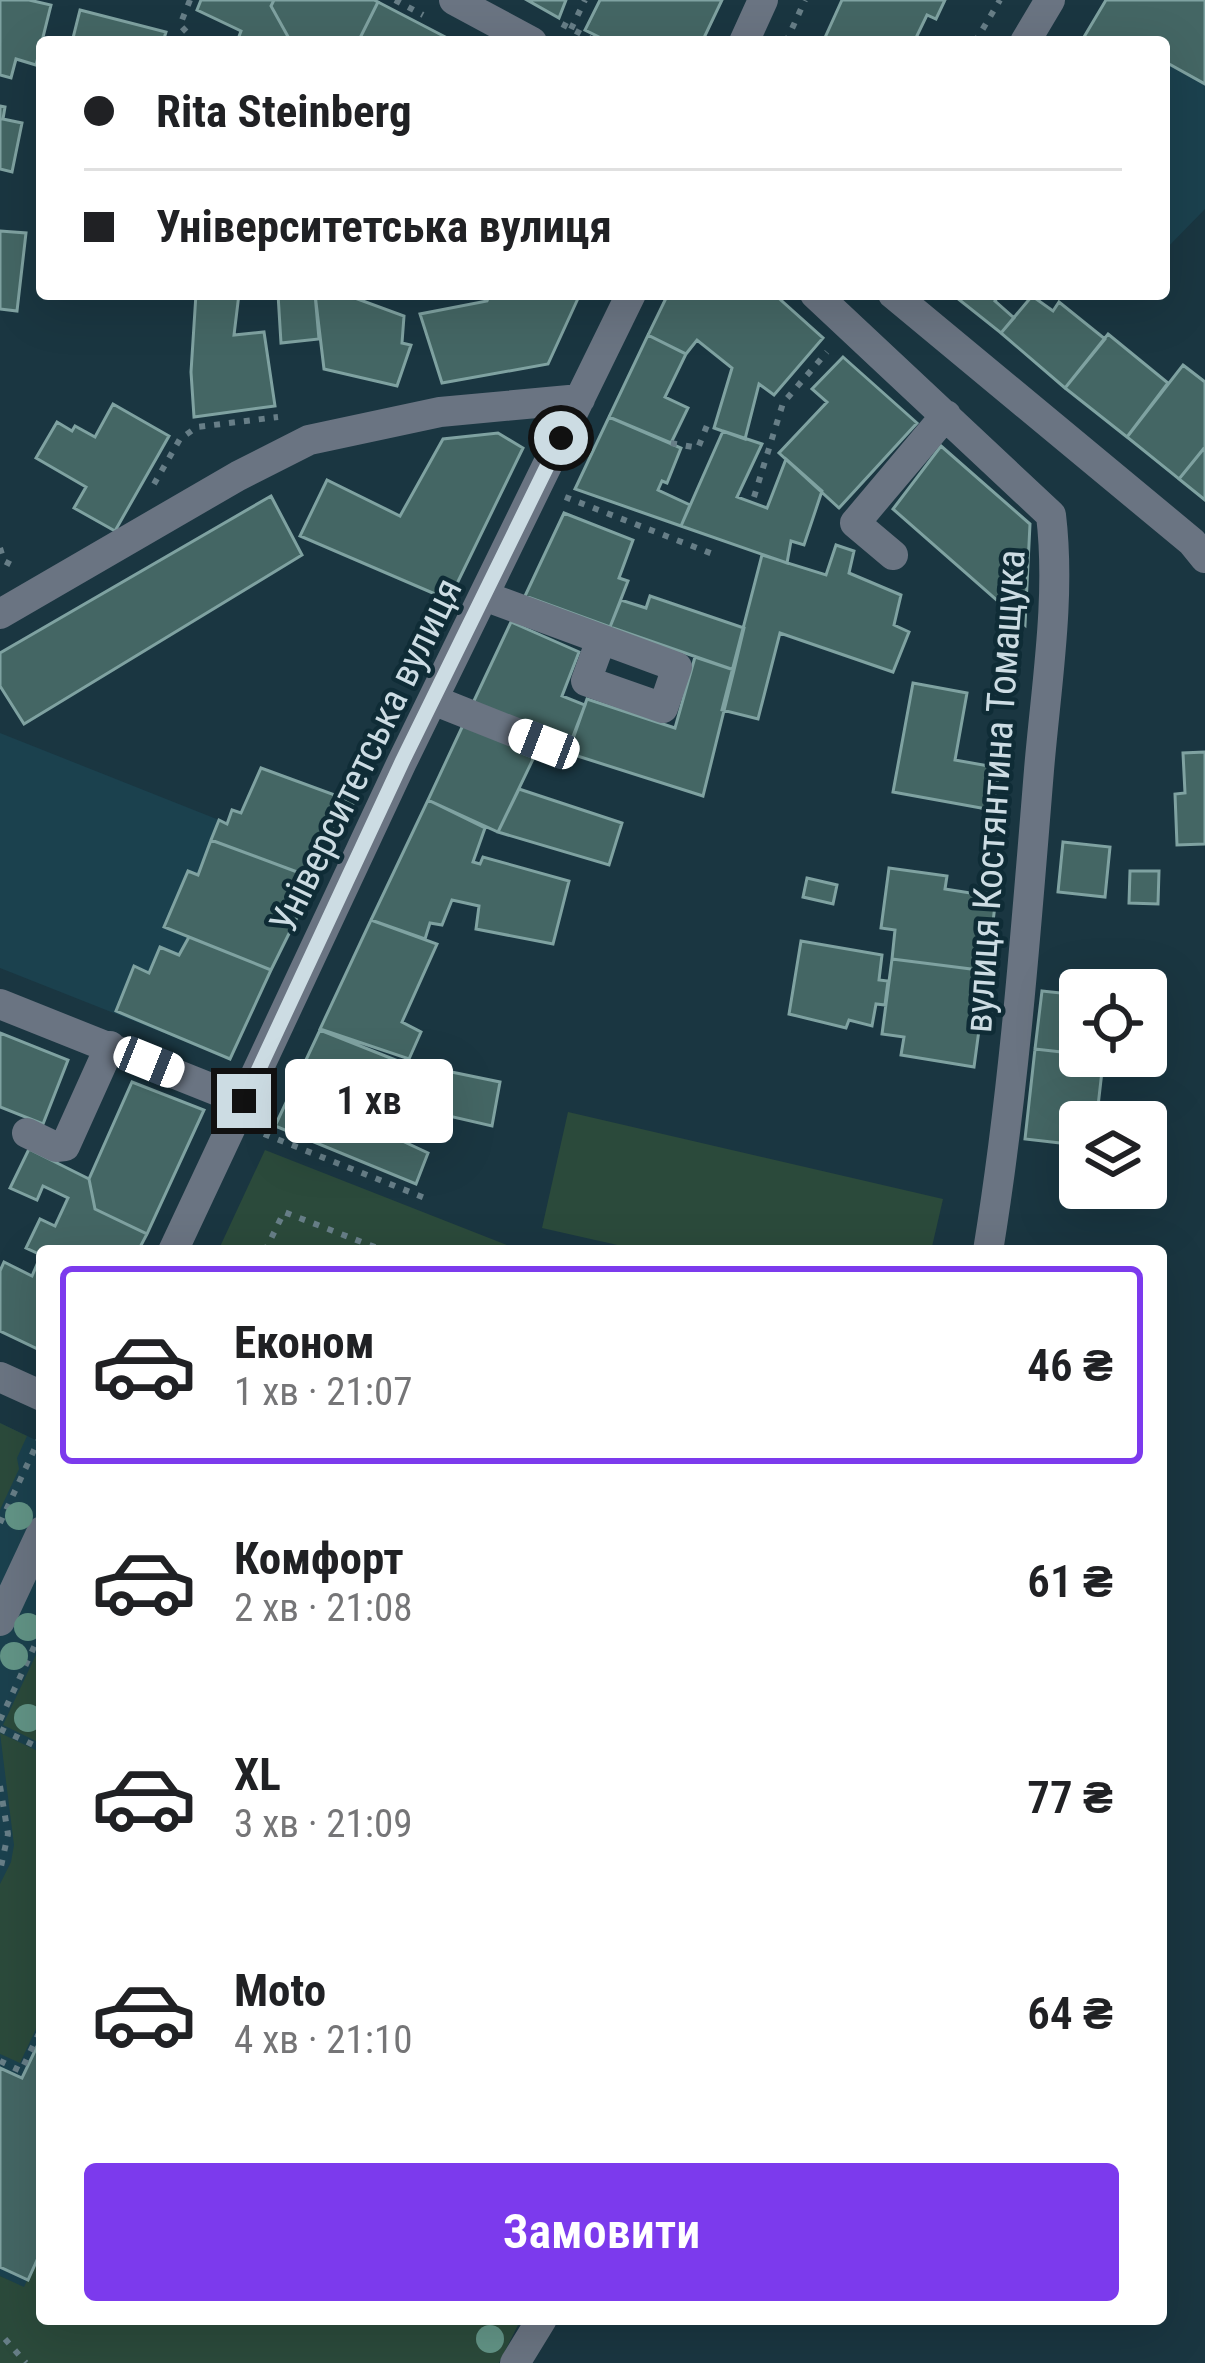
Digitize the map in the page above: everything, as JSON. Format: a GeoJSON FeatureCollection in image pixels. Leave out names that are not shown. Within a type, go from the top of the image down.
{"type":"FeatureCollection","features":[{"type":"Feature","properties":{"kind":"street"},"geometry":{"type":"LineString","coordinates":[[454,0],[521,36]]}},
{"type":"Feature","properties":{"kind":"street"},"geometry":{"type":"LineString","coordinates":[[747,36],[763,0]]}},
{"type":"Feature","properties":{"kind":"street"},"geometry":{"type":"LineString","coordinates":[[1029,36],[1050,0]]}},
{"type":"Feature","properties":{"kind":"street","name":"Університетська вулиця"},"geometry":{"type":"LineString","coordinates":[[176,1245],[433,700],[629,300]]}},
{"type":"Feature","properties":{"kind":"street","name":"вулиця Костянтина Томащука"},"geometry":{"type":"LineString","coordinates":[[821,300],[1051,514],[1055,545],[1027,923],[989,1245]]}},
{"type":"Feature","properties":{"kind":"street"},"geometry":{"type":"LineString","coordinates":[[900,300],[1157,512],[1205,558]]}},
{"type":"Feature","properties":{"kind":"street"},"geometry":{"type":"LineString","coordinates":[[0,614],[309,440],[440,412],[580,399]]}},
{"type":"Feature","properties":{"kind":"street"},"geometry":{"type":"LineString","coordinates":[[893,555],[855,523],[946,415]]}},
{"type":"Feature","properties":{"kind":"street"},"geometry":{"type":"LineString","coordinates":[[484,596],[601,640]]}},
{"type":"Feature","properties":{"kind":"street"},"geometry":{"type":"LineString","coordinates":[[433,700],[544,744]]}},
{"type":"Feature","properties":{"kind":"street"},"geometry":{"type":"LineString","coordinates":[[0,1004],[244,1101]]}},
{"type":"Feature","properties":{"kind":"street"},"geometry":{"type":"LineString","coordinates":[[27,1133],[64,1146],[110,1046]]}},
{"type":"Feature","properties":{"kind":"street"},"geometry":{"type":"LineString","coordinates":[[0,1377],[36,1393]]}},
{"type":"Feature","properties":{"kind":"street"},"geometry":{"type":"LineString","coordinates":[[0,1622],[36,1544]]}},
{"type":"Feature","properties":{"kind":"street"},"geometry":{"type":"LineString","coordinates":[[515,2363],[538,2325]]}},
{"type":"Feature","properties":{"kind":"path"},"geometry":{"type":"LineString","coordinates":[[190,0],[180,25],[190,36]]}},
{"type":"Feature","properties":{"kind":"path"},"geometry":{"type":"LineString","coordinates":[[571,28],[585,0]]}},
{"type":"Feature","properties":{"kind":"path"},"geometry":{"type":"LineString","coordinates":[[789,36],[805,0]]}},
{"type":"Feature","properties":{"kind":"path"},"geometry":{"type":"LineString","coordinates":[[979,36],[1000,0]]}},
{"type":"Feature","properties":{"kind":"path"},"geometry":{"type":"LineString","coordinates":[[754,497],[783,403],[837,341]]}},
{"type":"Feature","properties":{"kind":"path"},"geometry":{"type":"LineString","coordinates":[[671,443],[698,448],[710,418]]}},
{"type":"Feature","properties":{"kind":"path"},"geometry":{"type":"LineString","coordinates":[[562,496],[718,556]]}},
{"type":"Feature","properties":{"kind":"path"},"geometry":{"type":"LineString","coordinates":[[264,1134],[425,1198]]}},
{"type":"Feature","properties":{"kind":"path"},"geometry":{"type":"LineString","coordinates":[[268,1245],[284,1212],[369,1245]]}},
{"type":"Feature","properties":{"kind":"path"},"geometry":{"type":"LineString","coordinates":[[0,1523],[36,1445]]}},
{"type":"Feature","properties":{"kind":"path"},"geometry":{"type":"LineString","coordinates":[[0,1720],[36,1643]]}},
{"type":"Feature","properties":{"kind":"path"},"geometry":{"type":"LineString","coordinates":[[0,1729],[36,1746]]}},
{"type":"Feature","properties":{"kind":"path"},"geometry":{"type":"LineString","coordinates":[[0,1786],[8,1834],[0,1871]]}},
{"type":"Feature","properties":{"kind":"path"},"geometry":{"type":"LineString","coordinates":[[0,2061],[21,2071],[36,2039]]}},
{"type":"Feature","properties":{"kind":"path"},"geometry":{"type":"LineString","coordinates":[[5,2339],[26,2363]]}},
{"type":"Feature","properties":{"kind":"shaded area"},"geometry":{"type":"Polygon","coordinates":[[[1205,0],[1205,209],[1170,245],[1170,36],[1100,36],[1205,0]]]}},
{"type":"Feature","properties":{"kind":"shaded area"},"geometry":{"type":"Polygon","coordinates":[[[0,733],[219,820],[198,875],[188,872],[165,927],[271,970],[230,1059],[0,968],[0,733]]]}},
{"type":"Feature","properties":{"kind":"shaded area"},"geometry":{"type":"Polygon","coordinates":[[[0,1423],[36,1440],[36,2287],[24,2288],[0,2276],[0,1423]]]}},
{"type":"Feature","properties":{"kind":"green space"},"geometry":{"type":"Polygon","coordinates":[[[568,1112],[943,1199],[932,1245],[617,1245],[542,1228],[568,1112]]]}},
{"type":"Feature","properties":{"kind":"green space"},"geometry":{"type":"Polygon","coordinates":[[[265,1150],[507,1245],[221,1245],[265,1150]]]}},
{"type":"Feature","properties":{"kind":"green space"},"geometry":{"type":"Polygon","coordinates":[[[0,1423],[27,1436],[17,1458],[19,1469],[0,1510],[0,1423]]]}},
{"type":"Feature","properties":{"kind":"green space"},"geometry":{"type":"Polygon","coordinates":[[[36,1655],[36,1741],[3,1725],[36,1655]]]}},
{"type":"Feature","properties":{"kind":"green space"},"geometry":{"type":"Polygon","coordinates":[[[0,1733],[36,1750],[36,2029],[20,2063],[0,2054],[0,1884],[14,1845],[0,1733]]]}},
{"type":"Feature","properties":{"kind":"green space"},"geometry":{"type":"Polygon","coordinates":[[[36,2262],[36,2325],[518,2325],[499,2363],[0,2363],[0,2276],[24,2287],[36,2262]]]}},
{"type":"Feature","properties":{"kind":"building"},"geometry":{"type":"Polygon","coordinates":[[[0,0],[51,5],[43,36],[36,36],[36,65],[16,59],[11,78],[0,75],[0,0]]]}},
{"type":"Feature","properties":{"kind":"building"},"geometry":{"type":"Polygon","coordinates":[[[201,0],[274,0],[271,6],[288,36],[239,36],[241,31],[197,10],[201,0]]]}},
{"type":"Feature","properties":{"kind":"building"},"geometry":{"type":"Polygon","coordinates":[[[274,0],[378,2],[361,36],[288,36],[271,6],[274,0]]]}},
{"type":"Feature","properties":{"kind":"building"},"geometry":{"type":"Polygon","coordinates":[[[527,0],[566,0],[559,18],[527,0]]]}},
{"type":"Feature","properties":{"kind":"building"},"geometry":{"type":"Polygon","coordinates":[[[600,0],[722,0],[705,36],[597,36],[585,30],[600,0]]]}},
{"type":"Feature","properties":{"kind":"building"},"geometry":{"type":"Polygon","coordinates":[[[842,0],[945,0],[936,19],[927,15],[917,36],[826,36],[842,0]]]}},
{"type":"Feature","properties":{"kind":"building"},"geometry":{"type":"Polygon","coordinates":[[[1106,0],[1205,0],[1205,84],[1170,65],[1170,36],[1085,36],[1106,0]]]}},
{"type":"Feature","properties":{"kind":"building"},"geometry":{"type":"Polygon","coordinates":[[[378,2],[443,36],[361,36],[378,2]]]}},
{"type":"Feature","properties":{"kind":"building"},"geometry":{"type":"Polygon","coordinates":[[[80,10],[166,32],[165,36],[74,36],[80,10]]]}},
{"type":"Feature","properties":{"kind":"building"},"geometry":{"type":"Polygon","coordinates":[[[0,106],[5,107],[3,119],[22,123],[12,172],[0,169],[0,106]]]}},
{"type":"Feature","properties":{"kind":"building"},"geometry":{"type":"Polygon","coordinates":[[[0,231],[26,233],[17,311],[0,309],[0,231]]]}},
{"type":"Feature","properties":{"kind":"building"},"geometry":{"type":"Polygon","coordinates":[[[196,300],[238,300],[234,335],[264,332],[275,406],[194,417],[191,372],[196,300]]]}},
{"type":"Feature","properties":{"kind":"building"},"geometry":{"type":"Polygon","coordinates":[[[278,300],[316,300],[319,339],[281,343],[278,300]]]}},
{"type":"Feature","properties":{"kind":"building"},"geometry":{"type":"Polygon","coordinates":[[[316,300],[360,300],[404,316],[402,343],[411,345],[397,386],[324,369],[316,300]]]}},
{"type":"Feature","properties":{"kind":"building"},"geometry":{"type":"Polygon","coordinates":[[[577,300],[548,364],[442,383],[420,314],[487,301],[577,300]]]}},
{"type":"Feature","properties":{"kind":"building"},"geometry":{"type":"Polygon","coordinates":[[[665,300],[781,300],[823,338],[774,395],[759,384],[745,439],[714,428],[732,368],[697,340],[686,354],[648,335],[665,300]]]}},
{"type":"Feature","properties":{"kind":"building"},"geometry":{"type":"Polygon","coordinates":[[[960,300],[996,300],[1014,318],[1001,333],[960,300]]]}},
{"type":"Feature","properties":{"kind":"building"},"geometry":{"type":"Polygon","coordinates":[[[1029,300],[1038,300],[1053,311],[1059,302],[1105,339],[1065,388],[1001,333],[1029,300]]]}},
{"type":"Feature","properties":{"kind":"building"},"geometry":{"type":"Polygon","coordinates":[[[1108,334],[1168,383],[1127,437],[1065,388],[1108,334]]]}},
{"type":"Feature","properties":{"kind":"building"},"geometry":{"type":"Polygon","coordinates":[[[648,335],[686,354],[665,397],[688,408],[671,443],[609,417],[648,335]]]}},
{"type":"Feature","properties":{"kind":"building"},"geometry":{"type":"Polygon","coordinates":[[[843,357],[917,423],[839,508],[779,453],[827,402],[812,389],[843,357]]]}},
{"type":"Feature","properties":{"kind":"building"},"geometry":{"type":"Polygon","coordinates":[[[1183,365],[1205,382],[1205,447],[1179,479],[1127,437],[1183,365]]]}},
{"type":"Feature","properties":{"kind":"building"},"geometry":{"type":"Polygon","coordinates":[[[113,404],[169,436],[115,531],[74,508],[86,487],[36,458],[57,422],[95,437],[113,404]]]}},
{"type":"Feature","properties":{"kind":"building"},"geometry":{"type":"Polygon","coordinates":[[[609,417],[681,448],[667,483],[662,481],[658,490],[690,505],[681,526],[575,489],[609,417]]]}},
{"type":"Feature","properties":{"kind":"building"},"geometry":{"type":"Polygon","coordinates":[[[723,431],[762,444],[737,497],[767,508],[786,459],[822,491],[804,545],[791,541],[787,563],[681,526],[723,431]]]}},
{"type":"Feature","properties":{"kind":"building"},"geometry":{"type":"Polygon","coordinates":[[[498,433],[523,448],[449,600],[300,536],[327,480],[400,516],[443,439],[498,433]]]}},
{"type":"Feature","properties":{"kind":"building"},"geometry":{"type":"Polygon","coordinates":[[[941,446],[1030,524],[1025,625],[893,509],[941,446]]]}},
{"type":"Feature","properties":{"kind":"building"},"geometry":{"type":"Polygon","coordinates":[[[1205,447],[1205,500],[1179,479],[1205,447]]]}},
{"type":"Feature","properties":{"kind":"building"},"geometry":{"type":"Polygon","coordinates":[[[271,496],[302,555],[24,724],[0,686],[0,653],[271,496]]]}},
{"type":"Feature","properties":{"kind":"building"},"geometry":{"type":"Polygon","coordinates":[[[564,513],[633,540],[619,578],[628,581],[610,627],[525,596],[564,513]]]}},
{"type":"Feature","properties":{"kind":"building"},"geometry":{"type":"Polygon","coordinates":[[[836,545],[854,551],[849,573],[901,595],[894,625],[909,632],[893,672],[780,633],[758,719],[722,710],[762,555],[826,575],[836,545]]]}},
{"type":"Feature","properties":{"kind":"building"},"geometry":{"type":"Polygon","coordinates":[[[650,596],[744,628],[734,670],[610,627],[621,600],[646,608],[650,596]]]}},
{"type":"Feature","properties":{"kind":"building"},"geometry":{"type":"Polygon","coordinates":[[[511,622],[579,652],[562,696],[585,705],[570,744],[472,705],[511,622]]]}},
{"type":"Feature","properties":{"kind":"building"},"geometry":{"type":"Polygon","coordinates":[[[695,657],[734,670],[703,796],[568,753],[587,699],[675,728],[695,657]]]}},
{"type":"Feature","properties":{"kind":"building"},"geometry":{"type":"Polygon","coordinates":[[[913,683],[967,693],[955,760],[1000,768],[992,810],[893,792],[913,683]]]}},
{"type":"Feature","properties":{"kind":"building"},"geometry":{"type":"Polygon","coordinates":[[[464,723],[536,753],[498,832],[428,800],[464,723]]]}},
{"type":"Feature","properties":{"kind":"building"},"geometry":{"type":"Polygon","coordinates":[[[1205,752],[1205,844],[1177,845],[1175,794],[1185,793],[1183,753],[1205,752]]]}},
{"type":"Feature","properties":{"kind":"building"},"geometry":{"type":"Polygon","coordinates":[[[261,768],[354,802],[316,879],[211,840],[219,820],[227,824],[232,810],[241,813],[261,768]]]}},
{"type":"Feature","properties":{"kind":"building"},"geometry":{"type":"Polygon","coordinates":[[[519,789],[622,823],[609,865],[498,832],[519,789]]]}},
{"type":"Feature","properties":{"kind":"building"},"geometry":{"type":"Polygon","coordinates":[[[428,800],[485,828],[473,862],[480,864],[483,857],[569,881],[553,944],[476,929],[479,906],[452,900],[442,925],[430,923],[425,939],[371,920],[428,800]]]}},
{"type":"Feature","properties":{"kind":"building"},"geometry":{"type":"Polygon","coordinates":[[[211,840],[316,879],[271,970],[164,927],[188,871],[198,875],[211,840]]]}},
{"type":"Feature","properties":{"kind":"building"},"geometry":{"type":"Polygon","coordinates":[[[1063,842],[1110,847],[1105,897],[1058,892],[1063,842]]]}},
{"type":"Feature","properties":{"kind":"building"},"geometry":{"type":"Polygon","coordinates":[[[889,868],[947,876],[945,889],[996,897],[987,971],[892,959],[895,930],[881,928],[889,868]]]}},
{"type":"Feature","properties":{"kind":"building"},"geometry":{"type":"Polygon","coordinates":[[[1130,871],[1159,871],[1158,904],[1129,903],[1130,871]]]}},
{"type":"Feature","properties":{"kind":"building"},"geometry":{"type":"Polygon","coordinates":[[[807,878],[837,885],[833,904],[803,897],[807,878]]]}},
{"type":"Feature","properties":{"kind":"building"},"geometry":{"type":"Polygon","coordinates":[[[371,920],[437,944],[402,1022],[421,1032],[409,1059],[320,1029],[371,920]]]}},
{"type":"Feature","properties":{"kind":"building"},"geometry":{"type":"Polygon","coordinates":[[[189,937],[271,970],[230,1059],[116,1011],[134,966],[149,973],[160,947],[179,955],[189,937]]]}},
{"type":"Feature","properties":{"kind":"building"},"geometry":{"type":"Polygon","coordinates":[[[801,941],[882,955],[879,980],[888,981],[885,1005],[876,1004],[872,1026],[849,1020],[846,1028],[789,1014],[801,941]]]}},
{"type":"Feature","properties":{"kind":"building"},"geometry":{"type":"Polygon","coordinates":[[[892,959],[987,971],[974,1067],[901,1055],[904,1037],[882,1034],[892,959]]]}},
{"type":"Feature","properties":{"kind":"building"},"geometry":{"type":"Polygon","coordinates":[[[1042,991],[1059,993],[1059,1052],[1035,1049],[1042,991]]]}},
{"type":"Feature","properties":{"kind":"building"},"geometry":{"type":"Polygon","coordinates":[[[320,1030],[398,1061],[388,1102],[361,1090],[347,1115],[428,1153],[416,1184],[275,1126],[320,1030]]]}},
{"type":"Feature","properties":{"kind":"building"},"geometry":{"type":"Polygon","coordinates":[[[0,1033],[68,1060],[43,1124],[0,1107],[0,1033]]]}},
{"type":"Feature","properties":{"kind":"building"},"geometry":{"type":"Polygon","coordinates":[[[1035,1049],[1059,1052],[1059,1077],[1101,1077],[1099,1101],[1059,1101],[1059,1143],[1025,1139],[1035,1049]]]}},
{"type":"Feature","properties":{"kind":"building"},"geometry":{"type":"Polygon","coordinates":[[[398,1061],[500,1082],[492,1126],[388,1102],[398,1061]]]}},
{"type":"Feature","properties":{"kind":"building"},"geometry":{"type":"Polygon","coordinates":[[[132,1082],[204,1110],[147,1234],[95,1209],[89,1179],[132,1082]]]}},
{"type":"Feature","properties":{"kind":"building"},"geometry":{"type":"Polygon","coordinates":[[[29,1149],[89,1179],[95,1209],[147,1234],[141,1245],[36,1245],[36,1253],[26,1248],[40,1219],[55,1226],[68,1198],[43,1186],[37,1200],[10,1188],[29,1149]]]}},
{"type":"Feature","properties":{"kind":"building"},"geometry":{"type":"Polygon","coordinates":[[[4,1262],[32,1276],[36,1267],[36,1348],[0,1331],[4,1262]]]}},
{"type":"Feature","properties":{"kind":"building"},"geometry":{"type":"Polygon","coordinates":[[[36,2049],[36,2262],[28,2280],[0,2267],[0,2068],[22,2078],[36,2049]]]}},
{"type":"Feature","properties":{"kind":"route"},"geometry":{"type":"LineString","coordinates":[[244,1101],[402,762],[561,438]]}}]}
